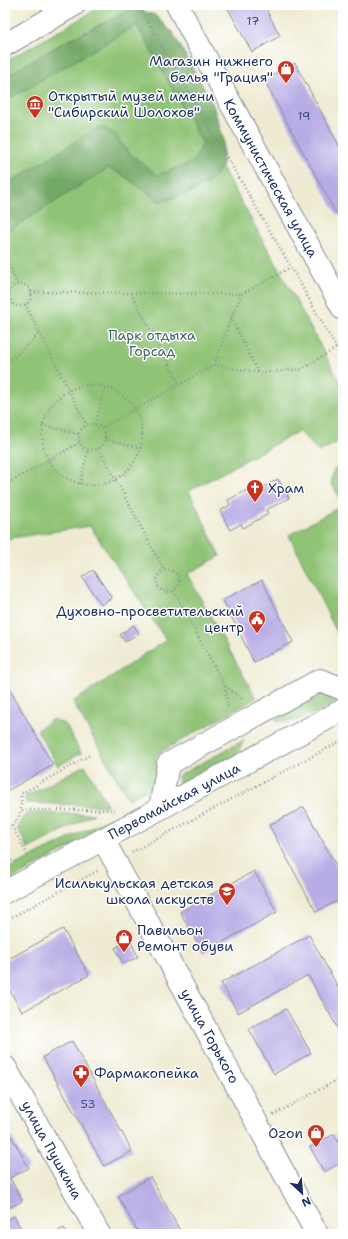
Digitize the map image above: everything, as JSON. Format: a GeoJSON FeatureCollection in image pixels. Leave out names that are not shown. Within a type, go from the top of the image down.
{"type":"FeatureCollection","features":[{"type":"Feature","properties":{"kind":"street"},"geometry":{"type":"LineString","coordinates":[[5,45],[74,5]]}},
{"type":"Feature","properties":{"kind":"street","name":"Коммунистическая улица"},"geometry":{"type":"LineString","coordinates":[[177,5],[343,309]]}},
{"type":"Feature","properties":{"kind":"street"},"geometry":{"type":"LineString","coordinates":[[160,808],[168,764],[320,680],[343,689]]}},
{"type":"Feature","properties":{"kind":"street","name":"Первомайская улица"},"geometry":{"type":"LineString","coordinates":[[5,892],[343,710]]}},
{"type":"Feature","properties":{"kind":"street","name":"улица Горького"},"geometry":{"type":"LineString","coordinates":[[102,840],[317,1234]]}},
{"type":"Feature","properties":{"kind":"street","name":"улица Пушкина"},"geometry":{"type":"LineString","coordinates":[[5,1067],[99,1234]]}},
{"type":"Feature","properties":{"kind":"path"},"geometry":{"type":"LineString","coordinates":[[138,5],[291,267],[343,360]]}},
{"type":"Feature","properties":{"kind":"path"},"geometry":{"type":"LineString","coordinates":[[5,254],[17,284]]}},
{"type":"Feature","properties":{"kind":"path"},"geometry":{"type":"LineString","coordinates":[[31,292],[242,294],[291,267]]}},
{"type":"Feature","properties":{"kind":"path"},"geometry":{"type":"LineString","coordinates":[[10,299],[18,305],[26,304],[30,299],[31,292],[27,286],[17,284]]}},
{"type":"Feature","properties":{"kind":"path"},"geometry":{"type":"LineString","coordinates":[[10,299],[10,292],[17,284]]}},
{"type":"Feature","properties":{"kind":"path"},"geometry":{"type":"LineString","coordinates":[[131,293],[179,384]]}},
{"type":"Feature","properties":{"kind":"path"},"geometry":{"type":"LineString","coordinates":[[214,365],[231,318],[242,294]]}},
{"type":"Feature","properties":{"kind":"path"},"geometry":{"type":"LineString","coordinates":[[5,302],[10,299]]}},
{"type":"Feature","properties":{"kind":"path"},"geometry":{"type":"LineString","coordinates":[[26,304],[68,391],[86,424]]}},
{"type":"Feature","properties":{"kind":"path"},"geometry":{"type":"LineString","coordinates":[[231,318],[258,372]]}},
{"type":"Feature","properties":{"kind":"path"},"geometry":{"type":"LineString","coordinates":[[5,365],[40,333]]}},
{"type":"Feature","properties":{"kind":"path"},"geometry":{"type":"LineString","coordinates":[[102,428],[214,365],[258,372],[302,369],[336,348]]}},
{"type":"Feature","properties":{"kind":"path"},"geometry":{"type":"LineString","coordinates":[[84,386],[105,387],[116,391],[129,401],[135,410],[142,431],[141,448],[134,463],[123,475],[108,483],[92,486],[80,485],[58,474],[48,460],[41,442],[42,425],[50,407],[58,398],[68,391],[84,386]]}},
{"type":"Feature","properties":{"kind":"path"},"geometry":{"type":"LineString","coordinates":[[95,424],[105,387]]}},
{"type":"Feature","properties":{"kind":"path"},"geometry":{"type":"LineString","coordinates":[[86,424],[95,424],[102,428],[105,439],[99,448],[88,450],[79,443],[78,434],[86,424]]}},
{"type":"Feature","properties":{"kind":"path"},"geometry":{"type":"LineString","coordinates":[[42,425],[78,434]]}},
{"type":"Feature","properties":{"kind":"path"},"geometry":{"type":"LineString","coordinates":[[105,439],[141,448]]}},
{"type":"Feature","properties":{"kind":"path"},"geometry":{"type":"LineString","coordinates":[[5,485],[79,443]]}},
{"type":"Feature","properties":{"kind":"path"},"geometry":{"type":"LineString","coordinates":[[99,448],[164,570]]}},
{"type":"Feature","properties":{"kind":"path"},"geometry":{"type":"LineString","coordinates":[[80,485],[88,450]]}},
{"type":"Feature","properties":{"kind":"path"},"geometry":{"type":"LineString","coordinates":[[164,570],[174,571],[179,577],[179,584],[174,591],[166,592],[158,585],[157,578],[164,570]]}},
{"type":"Feature","properties":{"kind":"path"},"geometry":{"type":"LineString","coordinates":[[174,591],[224,685],[261,712]]}},
{"type":"Feature","properties":{"kind":"path"},"geometry":{"type":"LineString","coordinates":[[5,921],[343,740]]}},
{"type":"Feature","properties":{"kind":"path"},"geometry":{"type":"LineString","coordinates":[[5,831],[15,823],[22,810],[21,794],[90,755]]}},
{"type":"Feature","properties":{"kind":"path"},"geometry":{"type":"LineString","coordinates":[[22,810],[121,810]]}},
{"type":"Feature","properties":{"kind":"path"},"geometry":{"type":"LineString","coordinates":[[12,826],[28,856]]}},
{"type":"Feature","properties":{"kind":"path"},"geometry":{"type":"LineString","coordinates":[[5,850],[13,864]]}},
{"type":"Feature","properties":{"kind":"path"},"geometry":{"type":"LineString","coordinates":[[258,1124],[343,1077]]}},
{"type":"Feature","properties":{"kind":"green space","name":"Парк отдыха Горсад"},"geometry":{"type":"Polygon","coordinates":[[[104,5],[130,5],[277,265],[343,388],[343,439],[319,452],[299,431],[189,491],[220,556],[187,574],[256,698],[155,755],[160,783],[128,799],[73,702],[166,640],[90,526],[5,539],[5,62],[104,5]]]}},
{"type":"Feature","properties":{"kind":"green space"},"geometry":{"type":"Polygon","coordinates":[[[134,8],[155,15],[173,33],[213,105],[224,140],[222,167],[209,183],[186,194],[160,202],[121,174],[108,168],[5,233],[5,185],[101,126],[115,134],[127,151],[157,175],[193,162],[203,144],[137,25],[5,101],[5,77],[61,44],[134,8]]]}},
{"type":"Feature","properties":{"kind":"green space"},"geometry":{"type":"Polygon","coordinates":[[[343,464],[343,503],[331,483],[334,469],[343,464]]]}},
{"type":"Feature","properties":{"kind":"green space"},"geometry":{"type":"Polygon","coordinates":[[[343,505],[343,645],[289,535],[343,505]]]}},
{"type":"Feature","properties":{"kind":"green space"},"geometry":{"type":"Polygon","coordinates":[[[332,689],[340,693],[339,700],[300,719],[292,721],[275,720],[332,689]]]}},
{"type":"Feature","properties":{"kind":"green space"},"geometry":{"type":"Polygon","coordinates":[[[53,719],[66,725],[81,753],[58,766],[37,730],[53,719]]]}},
{"type":"Feature","properties":{"kind":"green space"},"geometry":{"type":"Polygon","coordinates":[[[244,740],[236,755],[180,791],[178,776],[244,740]]]}},
{"type":"Feature","properties":{"kind":"green space"},"geometry":{"type":"Polygon","coordinates":[[[85,765],[108,806],[26,803],[25,797],[85,765]]]}},
{"type":"Feature","properties":{"kind":"green space"},"geometry":{"type":"Polygon","coordinates":[[[26,813],[94,814],[28,849],[17,827],[26,813]]]}},
{"type":"Feature","properties":{"kind":"green space"},"geometry":{"type":"Polygon","coordinates":[[[117,815],[120,820],[5,883],[5,870],[117,815]]]}},
{"type":"Feature","properties":{"kind":"building"},"geometry":{"type":"Polygon","coordinates":[[[226,5],[264,5],[280,36],[252,52],[226,5]]]}},
{"type":"Feature","properties":{"kind":"building"},"geometry":{"type":"Polygon","coordinates":[[[295,63],[343,153],[343,212],[337,215],[264,80],[295,63]]]}},
{"type":"Feature","properties":{"kind":"building","name":"Храм"},"geometry":{"type":"Polygon","coordinates":[[[278,479],[289,498],[266,510],[268,514],[243,528],[241,524],[230,530],[220,511],[230,505],[228,500],[253,487],[256,491],[278,479]]]}},
{"type":"Feature","properties":{"kind":"building"},"geometry":{"type":"Polygon","coordinates":[[[93,570],[112,598],[101,605],[82,577],[93,570]]]}},
{"type":"Feature","properties":{"kind":"building"},"geometry":{"type":"Polygon","coordinates":[[[262,580],[293,642],[254,662],[223,600],[262,580]]]}},
{"type":"Feature","properties":{"kind":"building"},"geometry":{"type":"Polygon","coordinates":[[[133,625],[139,633],[125,642],[120,635],[133,625]]]}},
{"type":"Feature","properties":{"kind":"building"},"geometry":{"type":"Polygon","coordinates":[[[5,681],[53,765],[5,792],[5,681]]]}},
{"type":"Feature","properties":{"kind":"building"},"geometry":{"type":"Polygon","coordinates":[[[304,807],[343,878],[343,898],[316,912],[269,825],[304,807]]]}},
{"type":"Feature","properties":{"kind":"building","name":"Исилькульская детская школа искусств"},"geometry":{"type":"Polygon","coordinates":[[[254,871],[277,912],[203,953],[180,912],[254,871]]]}},
{"type":"Feature","properties":{"kind":"building"},"geometry":{"type":"Polygon","coordinates":[[[63,929],[89,975],[22,1012],[5,982],[5,961],[63,929]]]}},
{"type":"Feature","properties":{"kind":"building"},"geometry":{"type":"Polygon","coordinates":[[[309,935],[343,996],[343,1038],[308,975],[238,1013],[221,983],[309,935]]]}},
{"type":"Feature","properties":{"kind":"building"},"geometry":{"type":"Polygon","coordinates":[[[130,940],[138,957],[123,964],[115,948],[130,940]]]}},
{"type":"Feature","properties":{"kind":"building"},"geometry":{"type":"Polygon","coordinates":[[[286,1009],[311,1053],[274,1074],[249,1029],[286,1009]]]}},
{"type":"Feature","properties":{"kind":"building"},"geometry":{"type":"Polygon","coordinates":[[[72,1041],[132,1151],[104,1166],[43,1057],[72,1041]]]}},
{"type":"Feature","properties":{"kind":"building"},"geometry":{"type":"Polygon","coordinates":[[[5,1125],[29,1168],[10,1178],[22,1201],[5,1210],[5,1125]]]}},
{"type":"Feature","properties":{"kind":"building"},"geometry":{"type":"Polygon","coordinates":[[[334,1134],[343,1151],[343,1162],[324,1172],[310,1147],[334,1134]]]}},
{"type":"Feature","properties":{"kind":"building"},"geometry":{"type":"Polygon","coordinates":[[[150,1177],[182,1234],[139,1234],[118,1196],[150,1177]]]}},
{"type":"Feature","properties":{"kind":"building"},"geometry":{"type":"Polygon","coordinates":[[[14,1216],[23,1232],[20,1234],[5,1234],[5,1221],[14,1216]]]}},
{"type":"Feature","properties":{"kind":"building"},"geometry":{"type":"Polygon","coordinates":[[[64,1228],[68,1234],[53,1234],[64,1228]]]}},
{"type":"Feature","properties":{"kind":"place","name":"Магазин нижнего белья \"Грация\""},"geometry":{"type":"Point","coordinates":[286,84]}},
{"type":"Feature","properties":{"kind":"place","name":"Открытый музей имени \"Сибирский Шолохов\""},"geometry":{"type":"Point","coordinates":[35,119]}},
{"type":"Feature","properties":{"kind":"place","name":"Храм"},"geometry":{"type":"Point","coordinates":[255,503]}},
{"type":"Feature","properties":{"kind":"place","name":"Духовно-просветительский центр"},"geometry":{"type":"Point","coordinates":[257,634]}},
{"type":"Feature","properties":{"kind":"place","name":"Исилькульская детская школа искусств"},"geometry":{"type":"Point","coordinates":[227,906]}},
{"type":"Feature","properties":{"kind":"place","name":"Павильон Ремонт обуви"},"geometry":{"type":"Point","coordinates":[124,953]}},
{"type":"Feature","properties":{"kind":"place","name":"Фармакопейка"},"geometry":{"type":"Point","coordinates":[81,1088]}},
{"type":"Feature","properties":{"kind":"place","name":"Ozon"},"geometry":{"type":"Point","coordinates":[316,1148]}}]}
